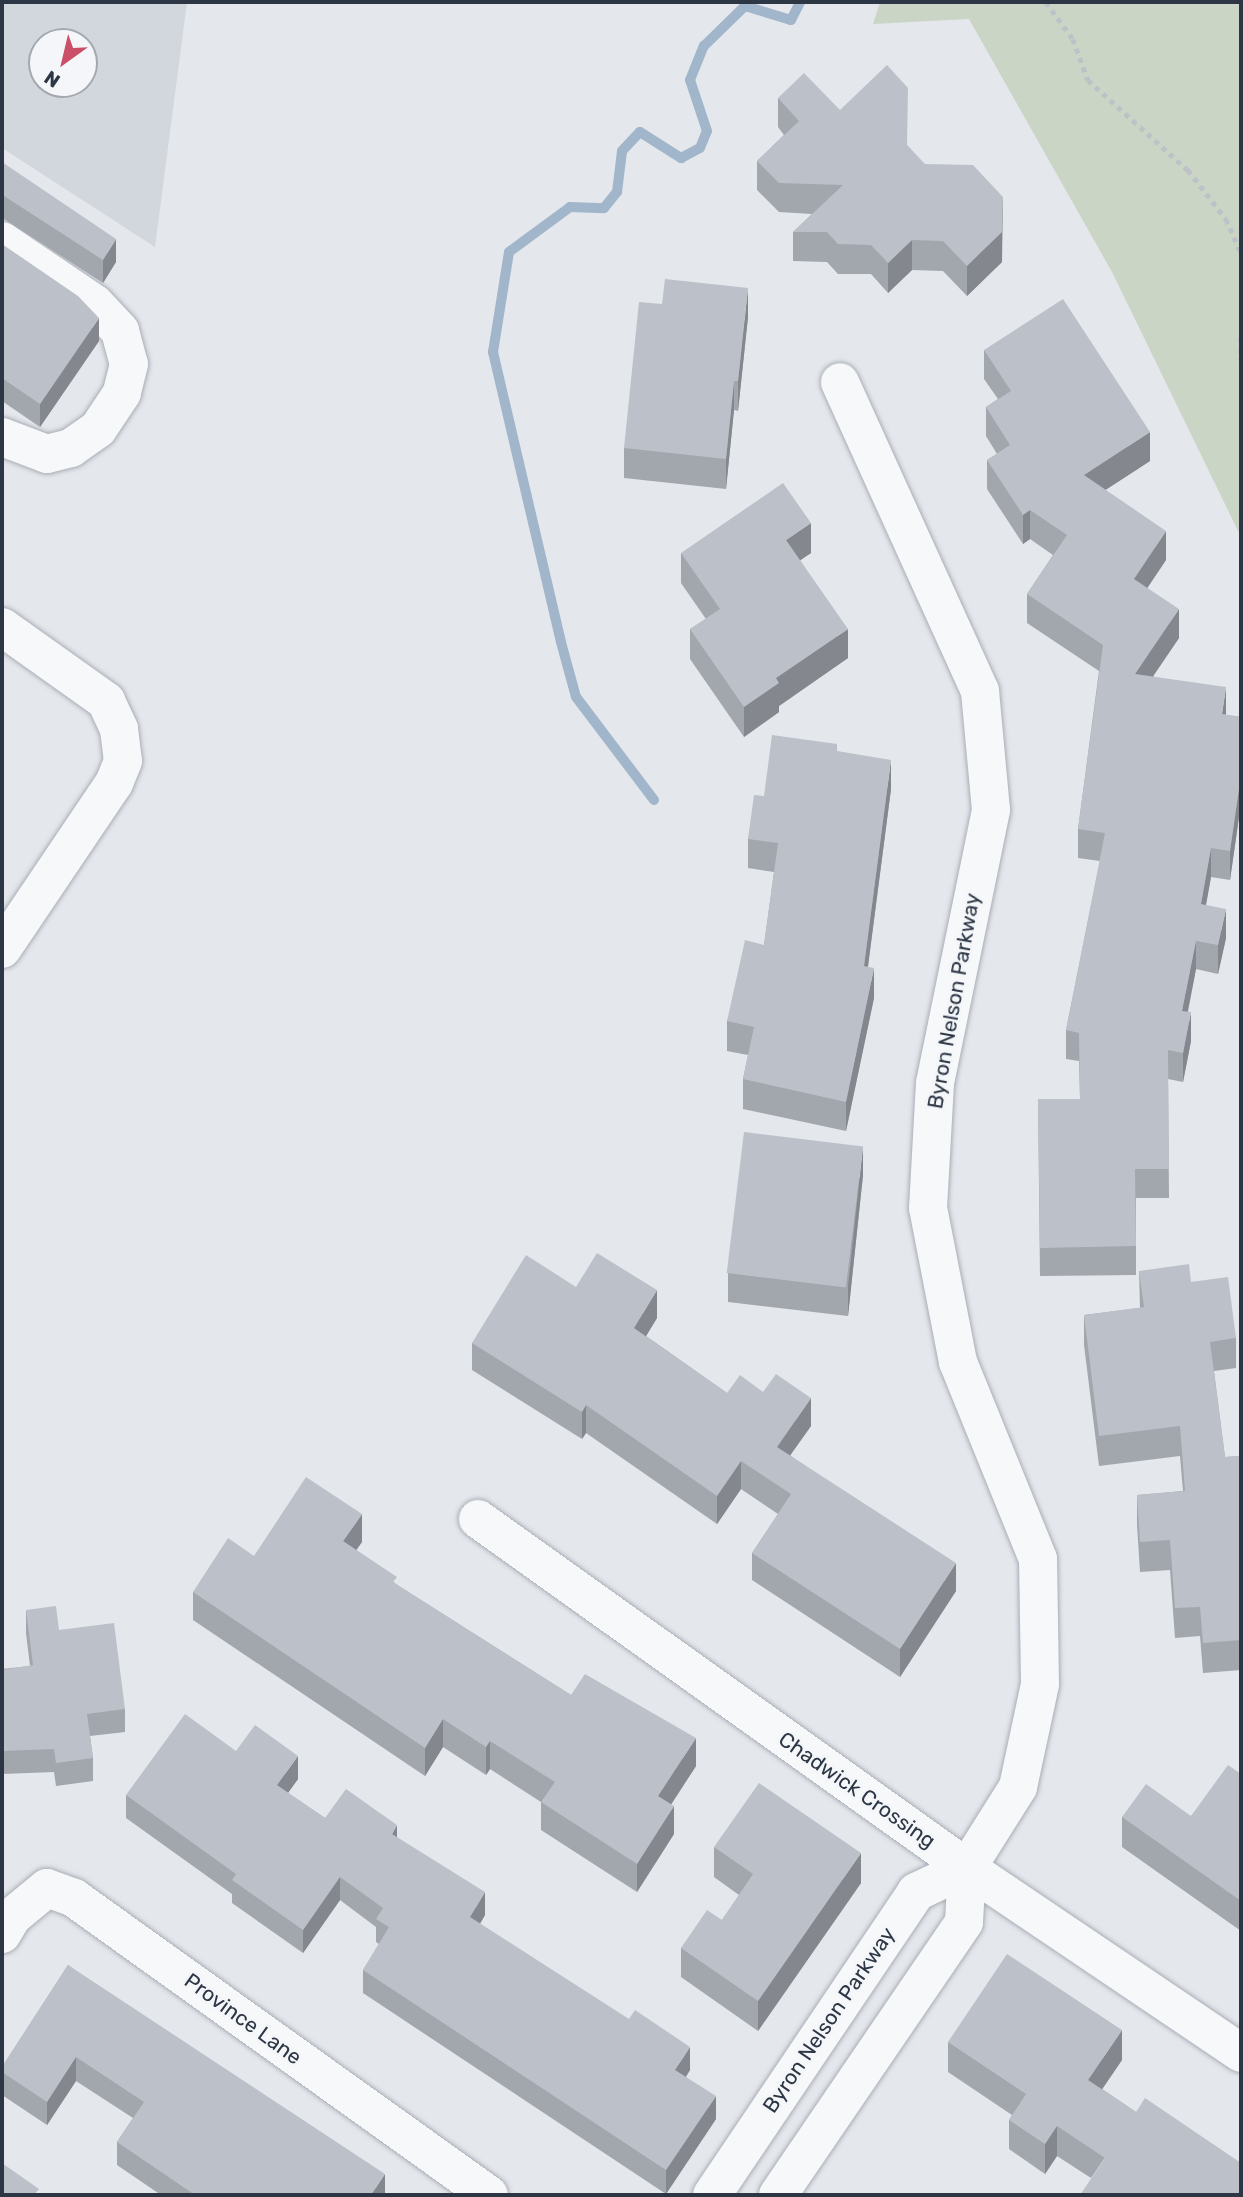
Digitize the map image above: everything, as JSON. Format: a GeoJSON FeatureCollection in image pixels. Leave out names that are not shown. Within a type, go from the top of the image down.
{"type":"FeatureCollection","features":[{"type":"Feature","properties":{"kind":"street"},"geometry":{"type":"LineString","coordinates":[[2,241],[95,304],[120,331],[130,364],[122,393],[104,420],[71,448],[47,454],[2,437]]}},
{"type":"Feature","properties":{"kind":"street","name":"Byron Nelson Parkway"},"geometry":{"type":"LineString","coordinates":[[778,2195],[964,1922],[967,1868],[1018,1787],[1040,1684],[1038,1559],[958,1362],[928,1208],[935,1083],[991,810],[980,691],[840,382]]}},
{"type":"Feature","properties":{"kind":"street"},"geometry":{"type":"LineString","coordinates":[[2,627],[106,701],[120,729],[123,761],[114,783],[2,949]]}},
{"type":"Feature","properties":{"kind":"street","name":"Chadwick Crossing"},"geometry":{"type":"LineString","coordinates":[[478,1519],[967,1868],[1241,2053]]}},
{"type":"Feature","properties":{"kind":"street","name":"Byron Nelson Parkway"},"geometry":{"type":"LineString","coordinates":[[712,2195],[916,1892],[967,1868]]}},
{"type":"Feature","properties":{"kind":"street","name":"Province Lane"},"geometry":{"type":"LineString","coordinates":[[2,1934],[13,1916],[47,1888],[74,1898],[489,2195]]}},
{"type":"Feature","properties":{"kind":"street"},"geometry":{"type":"LineString","coordinates":[[788,2082],[835,2111]]}},
{"type":"Feature","properties":{"kind":"path"},"geometry":{"type":"LineString","coordinates":[[1046,2],[1073,39],[1088,80],[1188,170],[1226,219],[1241,253]]}},
{"type":"Feature","properties":{"kind":"path"},"geometry":{"type":"LineString","coordinates":[[1241,338],[1241,360]]}},
{"type":"Feature","properties":{"kind":"shaded area"},"geometry":{"type":"Polygon","coordinates":[[[2,2],[187,2],[155,247],[2,148],[2,2]]]}},
{"type":"Feature","properties":{"kind":"green space"},"geometry":{"type":"Polygon","coordinates":[[[880,2],[1241,2],[1241,537],[1112,272],[969,19],[873,24],[880,2]]]}},
{"type":"Feature","properties":{"kind":"building"},"geometry":{"type":"Polygon","coordinates":[[[887,65],[908,88],[907,145],[925,164],[973,165],[1003,197],[1002,232],[967,266],[943,241],[912,240],[888,263],[871,245],[838,244],[827,232],[793,232],[843,185],[779,183],[757,161],[799,121],[778,98],[804,73],[840,110],[887,65]]]}},
{"type":"Feature","properties":{"kind":"building"},"geometry":{"type":"Polygon","coordinates":[[[2,162],[116,239],[103,260],[2,197],[2,162]]]}},
{"type":"Feature","properties":{"kind":"building"},"geometry":{"type":"Polygon","coordinates":[[[2,244],[78,296],[99,318],[40,404],[2,378],[2,244]]]}},
{"type":"Feature","properties":{"kind":"building"},"geometry":{"type":"Polygon","coordinates":[[[665,279],[748,288],[726,459],[624,448],[639,302],[662,304],[665,279]]]}},
{"type":"Feature","properties":{"kind":"building"},"geometry":{"type":"Polygon","coordinates":[[[1063,299],[1150,432],[1084,475],[1166,531],[1134,579],[1179,609],[1135,674],[1226,687],[1222,714],[1241,717],[1241,775],[1230,851],[1211,848],[1201,904],[1226,909],[1218,945],[1196,941],[1182,1011],[1191,1012],[1183,1053],[1168,1050],[1169,1169],[1135,1169],[1136,1246],[1040,1248],[1038,1099],[1080,1099],[1079,1033],[1066,1030],[1105,833],[1078,829],[1103,645],[1027,594],[1067,535],[1030,510],[1023,515],[987,460],[1010,445],[986,407],[1011,391],[984,350],[1063,299]]]}},
{"type":"Feature","properties":{"kind":"building"},"geometry":{"type":"Polygon","coordinates":[[[783,483],[811,523],[786,540],[848,629],[776,678],[779,683],[744,707],[690,629],[720,609],[681,553],[783,483]]]}},
{"type":"Feature","properties":{"kind":"building"},"geometry":{"type":"Polygon","coordinates":[[[772,735],[837,744],[837,751],[891,760],[864,966],[874,968],[846,1102],[743,1079],[754,1027],[727,1021],[745,940],[764,945],[778,843],[748,839],[754,795],[764,796],[772,735]]]}},
{"type":"Feature","properties":{"kind":"building"},"geometry":{"type":"Polygon","coordinates":[[[744,1132],[863,1147],[846,1288],[727,1273],[744,1132]]]}},
{"type":"Feature","properties":{"kind":"building"},"geometry":{"type":"Polygon","coordinates":[[[597,1253],[657,1290],[634,1328],[727,1393],[740,1375],[763,1392],[776,1374],[811,1398],[777,1447],[956,1563],[900,1649],[752,1553],[791,1494],[741,1461],[717,1496],[586,1405],[582,1412],[472,1343],[526,1255],[576,1287],[597,1253]]]}},
{"type":"Feature","properties":{"kind":"building"},"geometry":{"type":"Polygon","coordinates":[[[1189,1264],[1191,1282],[1228,1277],[1236,1338],[1210,1342],[1225,1457],[1241,1456],[1241,1640],[1203,1643],[1200,1607],[1175,1608],[1170,1540],[1140,1542],[1137,1495],[1185,1491],[1180,1426],[1099,1436],[1084,1315],[1144,1307],[1139,1271],[1189,1264]]]}},
{"type":"Feature","properties":{"kind":"building"},"geometry":{"type":"Polygon","coordinates":[[[306,1477],[362,1514],[343,1541],[397,1577],[393,1582],[571,1695],[585,1674],[696,1738],[658,1796],[674,1806],[637,1864],[541,1802],[555,1782],[490,1741],[486,1747],[443,1719],[425,1748],[193,1592],[228,1538],[254,1556],[306,1477]]]}},
{"type":"Feature","properties":{"kind":"building"},"geometry":{"type":"Polygon","coordinates":[[[56,1606],[59,1630],[114,1623],[125,1709],[87,1714],[93,1758],[56,1763],[54,1749],[2,1751],[2,1670],[33,1665],[26,1610],[56,1606]]]}},
{"type":"Feature","properties":{"kind":"building"},"geometry":{"type":"Polygon","coordinates":[[[185,1714],[236,1751],[255,1725],[298,1756],[277,1785],[325,1818],[346,1789],[397,1825],[392,1834],[485,1892],[470,1917],[629,2019],[635,2010],[690,2047],[675,2070],[716,2096],[666,2170],[363,1970],[389,1927],[376,1919],[383,1908],[340,1877],[303,1930],[232,1880],[236,1874],[126,1795],[185,1714]]]}},
{"type":"Feature","properties":{"kind":"building"},"geometry":{"type":"Polygon","coordinates":[[[1228,1765],[1241,1774],[1241,1901],[1122,1817],[1146,1784],[1191,1816],[1228,1765]]]}},
{"type":"Feature","properties":{"kind":"building"},"geometry":{"type":"Polygon","coordinates":[[[759,1783],[861,1853],[758,2001],[681,1948],[707,1910],[722,1920],[753,1874],[714,1847],[759,1783]]]}},
{"type":"Feature","properties":{"kind":"building"},"geometry":{"type":"Polygon","coordinates":[[[1007,1954],[1122,2030],[1088,2080],[1136,2112],[1145,2098],[1241,2163],[1241,2195],[1080,2195],[1105,2158],[1057,2126],[1045,2144],[1009,2120],[1026,2094],[948,2042],[1007,1954]]]}},
{"type":"Feature","properties":{"kind":"building"},"geometry":{"type":"Polygon","coordinates":[[[68,1965],[385,2174],[371,2195],[195,2195],[117,2142],[144,2102],[76,2057],[47,2102],[2,2072],[2,2067],[68,1965]]]}},
{"type":"Feature","properties":{"kind":"building"},"geometry":{"type":"Polygon","coordinates":[[[2,2163],[39,2189],[34,2195],[2,2195],[2,2163]]]}},
{"type":"Feature","properties":{"kind":"waterway"},"geometry":{"type":"LineString","coordinates":[[654,800],[576,697],[561,642],[493,352],[509,252],[570,207],[604,208],[617,192],[622,151],[640,132],[681,158],[700,148],[707,131],[690,80],[704,46],[745,6],[791,20],[800,2]]}}]}
